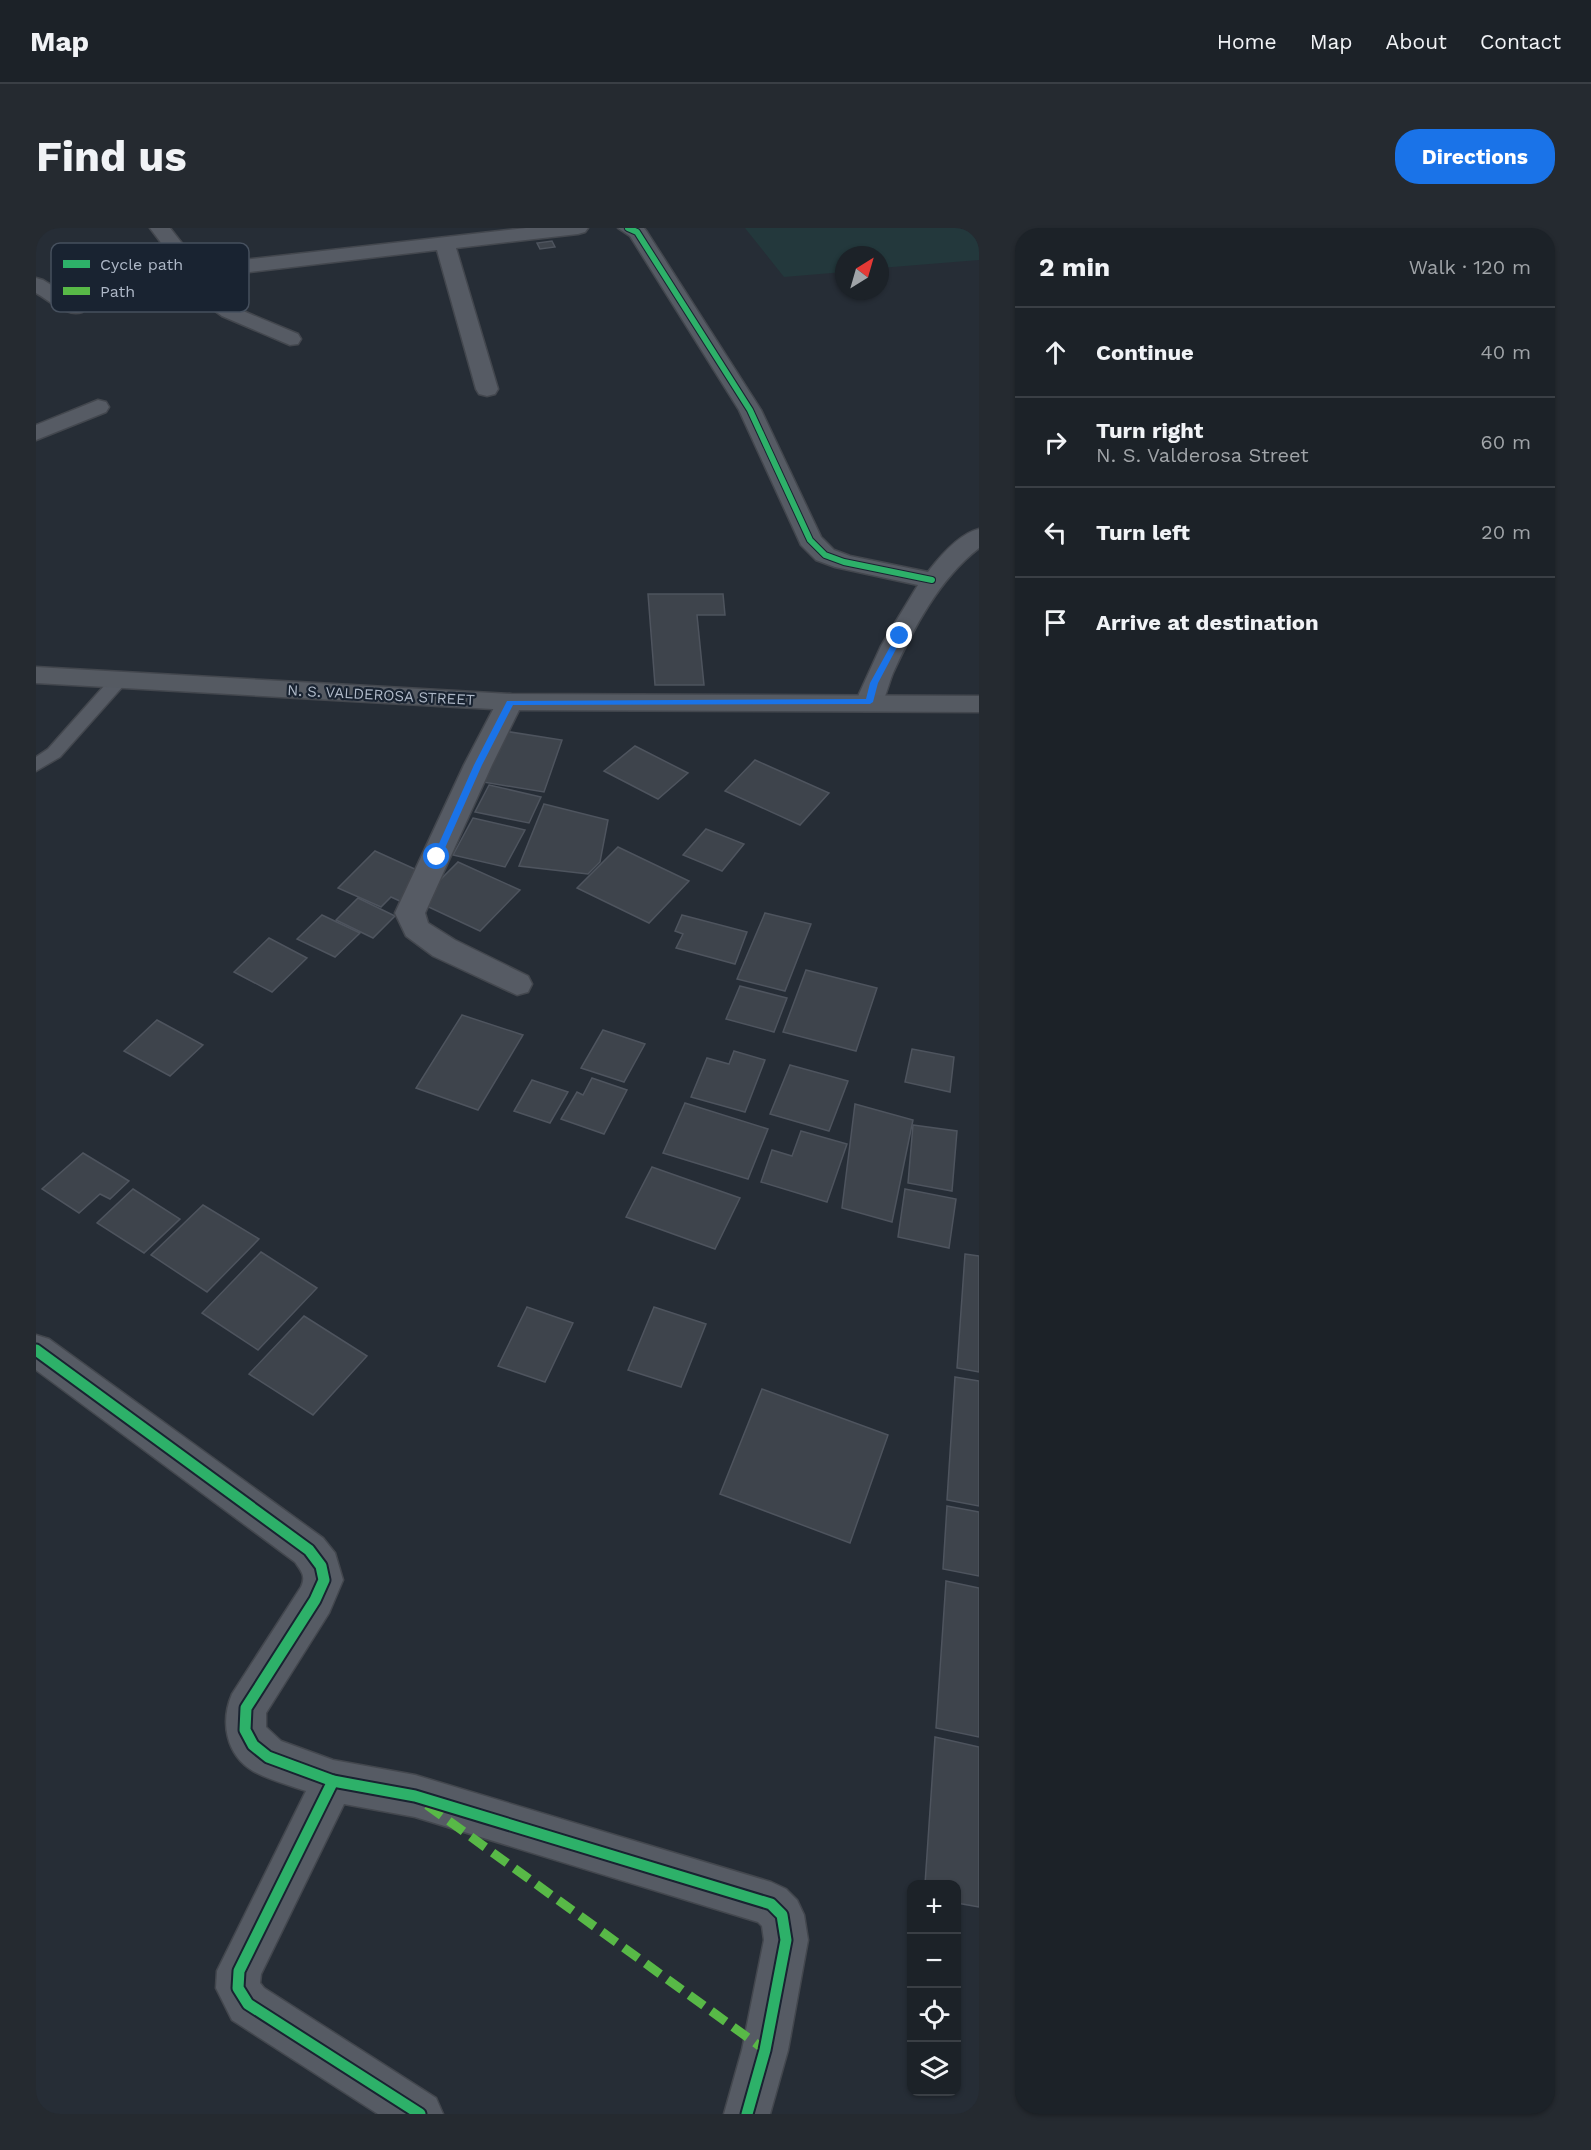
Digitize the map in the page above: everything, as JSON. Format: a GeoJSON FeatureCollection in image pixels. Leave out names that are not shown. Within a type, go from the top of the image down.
{"type":"FeatureCollection","features":[{"type":"Feature","properties":{"kind":"main road","name":"N. S. VALDEROSA STREET"},"geometry":{"type":"LineString","coordinates":[[36,675],[510,702],[979,704]]}},
{"type":"Feature","properties":{"kind":"street"},"geometry":{"type":"LineString","coordinates":[[160,228],[172,243]]}},
{"type":"Feature","properties":{"kind":"street"},"geometry":{"type":"LineString","coordinates":[[249,266],[578,228]]}},
{"type":"Feature","properties":{"kind":"street"},"geometry":{"type":"LineString","coordinates":[[628,228],[637,232],[750,410],[810,540],[825,555],[844,562],[932,580]]}},
{"type":"Feature","properties":{"kind":"street"},"geometry":{"type":"LineString","coordinates":[[445,244],[487,388]]}},
{"type":"Feature","properties":{"kind":"street"},"geometry":{"type":"LineString","coordinates":[[36,284],[51,293]]}},
{"type":"Feature","properties":{"kind":"street"},"geometry":{"type":"LineString","coordinates":[[36,310],[51,307]]}},
{"type":"Feature","properties":{"kind":"street"},"geometry":{"type":"LineString","coordinates":[[230,312],[290,339]]}},
{"type":"Feature","properties":{"kind":"street"},"geometry":{"type":"LineString","coordinates":[[36,433],[98,407]]}},
{"type":"Feature","properties":{"kind":"street"},"geometry":{"type":"LineString","coordinates":[[870,702],[874,683],[932,580],[979,536]]}},
{"type":"Feature","properties":{"kind":"street"},"geometry":{"type":"LineString","coordinates":[[510,702],[478,765],[410,913],[416,929],[444,948],[517,984]]}},
{"type":"Feature","properties":{"kind":"street"},"geometry":{"type":"LineString","coordinates":[[36,1350],[309,1550],[321,1566],[324,1580],[315,1600],[246,1708],[245,1730],[253,1745],[268,1757],[333,1781],[415,1796],[771,1904],[782,1915],[786,1940],[765,2050],[747,2114]]}},
{"type":"Feature","properties":{"kind":"street"},"geometry":{"type":"LineString","coordinates":[[333,1781],[239,1971],[238,1988],[248,2004],[420,2114]]}},
{"type":"Feature","properties":{"kind":"lane"},"geometry":{"type":"LineString","coordinates":[[36,765],[54,753],[118,681]]}},
{"type":"Feature","properties":{"kind":"green space"},"geometry":{"type":"Polygon","coordinates":[[[745,228],[979,228],[979,260],[889,267],[889,246],[835,246],[835,273],[784,277],[745,228]]]}},
{"type":"Feature","properties":{"kind":"building"},"geometry":{"type":"Polygon","coordinates":[[[552,241],[555,247],[540,249],[537,243],[552,241]]]}},
{"type":"Feature","properties":{"kind":"building"},"geometry":{"type":"Polygon","coordinates":[[[648,594],[723,594],[725,615],[697,615],[704,685],[655,685],[648,594]]]}},
{"type":"Feature","properties":{"kind":"building"},"geometry":{"type":"Polygon","coordinates":[[[504,731],[562,740],[544,792],[483,782],[504,731]]]}},
{"type":"Feature","properties":{"kind":"building"},"geometry":{"type":"Polygon","coordinates":[[[635,746],[688,773],[658,799],[604,771],[635,746]]]}},
{"type":"Feature","properties":{"kind":"building"},"geometry":{"type":"Polygon","coordinates":[[[755,760],[829,793],[800,825],[725,791],[755,760]]]}},
{"type":"Feature","properties":{"kind":"building"},"geometry":{"type":"Polygon","coordinates":[[[489,785],[541,797],[529,823],[475,812],[489,785]]]}},
{"type":"Feature","properties":{"kind":"building"},"geometry":{"type":"Polygon","coordinates":[[[544,804],[608,820],[600,862],[588,874],[519,866],[544,804]]]}},
{"type":"Feature","properties":{"kind":"building"},"geometry":{"type":"Polygon","coordinates":[[[473,818],[525,830],[505,867],[453,855],[473,818]]]}},
{"type":"Feature","properties":{"kind":"building"},"geometry":{"type":"Polygon","coordinates":[[[706,829],[744,844],[722,871],[683,855],[706,829]]]}},
{"type":"Feature","properties":{"kind":"building"},"geometry":{"type":"Polygon","coordinates":[[[618,847],[689,881],[649,923],[577,888],[618,847]]]}},
{"type":"Feature","properties":{"kind":"building"},"geometry":{"type":"Polygon","coordinates":[[[375,851],[428,875],[402,902],[391,897],[381,907],[338,888],[375,851]]]}},
{"type":"Feature","properties":{"kind":"building"},"geometry":{"type":"Polygon","coordinates":[[[458,862],[520,890],[480,931],[418,902],[458,862]]]}},
{"type":"Feature","properties":{"kind":"building"},"geometry":{"type":"Polygon","coordinates":[[[358,898],[395,916],[373,938],[336,920],[358,898]]]}},
{"type":"Feature","properties":{"kind":"building"},"geometry":{"type":"Polygon","coordinates":[[[765,913],[811,924],[785,991],[737,979],[765,913]]]}},
{"type":"Feature","properties":{"kind":"building"},"geometry":{"type":"Polygon","coordinates":[[[322,915],[360,933],[335,957],[297,939],[322,915]]]}},
{"type":"Feature","properties":{"kind":"building"},"geometry":{"type":"Polygon","coordinates":[[[682,915],[747,932],[735,964],[676,948],[683,934],[675,931],[682,915]]]}},
{"type":"Feature","properties":{"kind":"building"},"geometry":{"type":"Polygon","coordinates":[[[269,938],[307,958],[272,992],[234,972],[269,938]]]}},
{"type":"Feature","properties":{"kind":"building"},"geometry":{"type":"Polygon","coordinates":[[[806,970],[877,988],[856,1051],[783,1032],[806,970]]]}},
{"type":"Feature","properties":{"kind":"building"},"geometry":{"type":"Polygon","coordinates":[[[740,986],[787,998],[774,1032],[726,1019],[740,986]]]}},
{"type":"Feature","properties":{"kind":"building"},"geometry":{"type":"Polygon","coordinates":[[[462,1015],[523,1035],[478,1110],[416,1088],[462,1015]]]}},
{"type":"Feature","properties":{"kind":"building"},"geometry":{"type":"Polygon","coordinates":[[[157,1020],[203,1045],[170,1076],[124,1051],[157,1020]]]}},
{"type":"Feature","properties":{"kind":"building"},"geometry":{"type":"Polygon","coordinates":[[[603,1030],[645,1044],[624,1082],[581,1068],[603,1030]]]}},
{"type":"Feature","properties":{"kind":"building"},"geometry":{"type":"Polygon","coordinates":[[[912,1049],[954,1057],[950,1092],[905,1082],[912,1049]]]}},
{"type":"Feature","properties":{"kind":"building"},"geometry":{"type":"Polygon","coordinates":[[[734,1051],[765,1060],[745,1112],[691,1097],[707,1058],[729,1064],[734,1051]]]}},
{"type":"Feature","properties":{"kind":"building"},"geometry":{"type":"Polygon","coordinates":[[[790,1065],[848,1081],[829,1131],[770,1114],[790,1065]]]}},
{"type":"Feature","properties":{"kind":"building"},"geometry":{"type":"Polygon","coordinates":[[[592,1078],[627,1090],[604,1134],[561,1119],[577,1092],[583,1095],[592,1078]]]}},
{"type":"Feature","properties":{"kind":"building"},"geometry":{"type":"Polygon","coordinates":[[[532,1080],[568,1092],[550,1123],[514,1111],[532,1080]]]}},
{"type":"Feature","properties":{"kind":"building"},"geometry":{"type":"Polygon","coordinates":[[[685,1103],[768,1129],[748,1179],[663,1153],[685,1103]]]}},
{"type":"Feature","properties":{"kind":"building"},"geometry":{"type":"Polygon","coordinates":[[[855,1104],[913,1120],[892,1222],[842,1208],[855,1104]]]}},
{"type":"Feature","properties":{"kind":"building"},"geometry":{"type":"Polygon","coordinates":[[[913,1125],[957,1131],[952,1191],[908,1183],[913,1125]]]}},
{"type":"Feature","properties":{"kind":"building"},"geometry":{"type":"Polygon","coordinates":[[[801,1131],[847,1144],[827,1202],[761,1182],[772,1150],[792,1156],[801,1131]]]}},
{"type":"Feature","properties":{"kind":"building"},"geometry":{"type":"Polygon","coordinates":[[[83,1153],[129,1181],[110,1199],[100,1194],[79,1213],[42,1189],[83,1153]]]}},
{"type":"Feature","properties":{"kind":"building"},"geometry":{"type":"Polygon","coordinates":[[[652,1167],[740,1198],[715,1249],[626,1217],[652,1167]]]}},
{"type":"Feature","properties":{"kind":"building"},"geometry":{"type":"Polygon","coordinates":[[[133,1189],[180,1219],[144,1253],[97,1223],[133,1189]]]}},
{"type":"Feature","properties":{"kind":"building"},"geometry":{"type":"Polygon","coordinates":[[[905,1189],[956,1199],[949,1248],[898,1237],[905,1189]]]}},
{"type":"Feature","properties":{"kind":"building"},"geometry":{"type":"Polygon","coordinates":[[[203,1205],[259,1239],[207,1292],[151,1255],[203,1205]]]}},
{"type":"Feature","properties":{"kind":"building"},"geometry":{"type":"Polygon","coordinates":[[[261,1252],[317,1288],[258,1350],[202,1313],[261,1252]]]}},
{"type":"Feature","properties":{"kind":"building"},"geometry":{"type":"Polygon","coordinates":[[[965,1254],[979,1256],[979,1372],[957,1368],[965,1254]]]}},
{"type":"Feature","properties":{"kind":"building"},"geometry":{"type":"Polygon","coordinates":[[[527,1307],[573,1323],[545,1382],[498,1366],[527,1307]]]}},
{"type":"Feature","properties":{"kind":"building"},"geometry":{"type":"Polygon","coordinates":[[[654,1307],[706,1324],[681,1387],[628,1370],[654,1307]]]}},
{"type":"Feature","properties":{"kind":"building"},"geometry":{"type":"Polygon","coordinates":[[[304,1316],[367,1356],[313,1415],[249,1374],[304,1316]]]}},
{"type":"Feature","properties":{"kind":"building"},"geometry":{"type":"Polygon","coordinates":[[[955,1377],[979,1381],[979,1506],[947,1500],[955,1377]]]}},
{"type":"Feature","properties":{"kind":"building"},"geometry":{"type":"Polygon","coordinates":[[[762,1389],[888,1435],[850,1543],[720,1494],[762,1389]]]}},
{"type":"Feature","properties":{"kind":"building"},"geometry":{"type":"Polygon","coordinates":[[[947,1506],[979,1512],[979,1576],[943,1569],[947,1506]]]}},
{"type":"Feature","properties":{"kind":"building"},"geometry":{"type":"Polygon","coordinates":[[[946,1581],[979,1588],[979,1737],[936,1728],[946,1581]]]}},
{"type":"Feature","properties":{"kind":"building"},"geometry":{"type":"Polygon","coordinates":[[[935,1737],[979,1747],[979,1907],[961,1904],[961,1880],[925,1880],[935,1737]]]}},
{"type":"Feature","properties":{"kind":"marked path"},"geometry":{"type":"LineString","coordinates":[[427,1805],[765,2050]]}},
{"type":"Feature","properties":{"kind":"cycle path"},"geometry":{"type":"LineString","coordinates":[[628,228],[637,232],[750,410],[810,540],[825,555],[844,562],[932,580]]}},
{"type":"Feature","properties":{"kind":"cycle path"},"geometry":{"type":"LineString","coordinates":[[36,1350],[309,1550],[321,1566],[324,1580],[315,1600],[246,1708],[245,1730],[253,1745],[268,1757],[333,1781],[415,1796],[771,1904],[782,1915],[786,1940],[765,2050],[747,2114]]}},
{"type":"Feature","properties":{"kind":"cycle path"},"geometry":{"type":"LineString","coordinates":[[333,1781],[239,1971],[238,1988],[248,2004],[420,2114]]}},
{"type":"Feature","properties":{"kind":"route"},"geometry":{"type":"LineString","coordinates":[[437,857],[478,765],[510,702],[870,702],[874,683],[900,636]]}}]}
